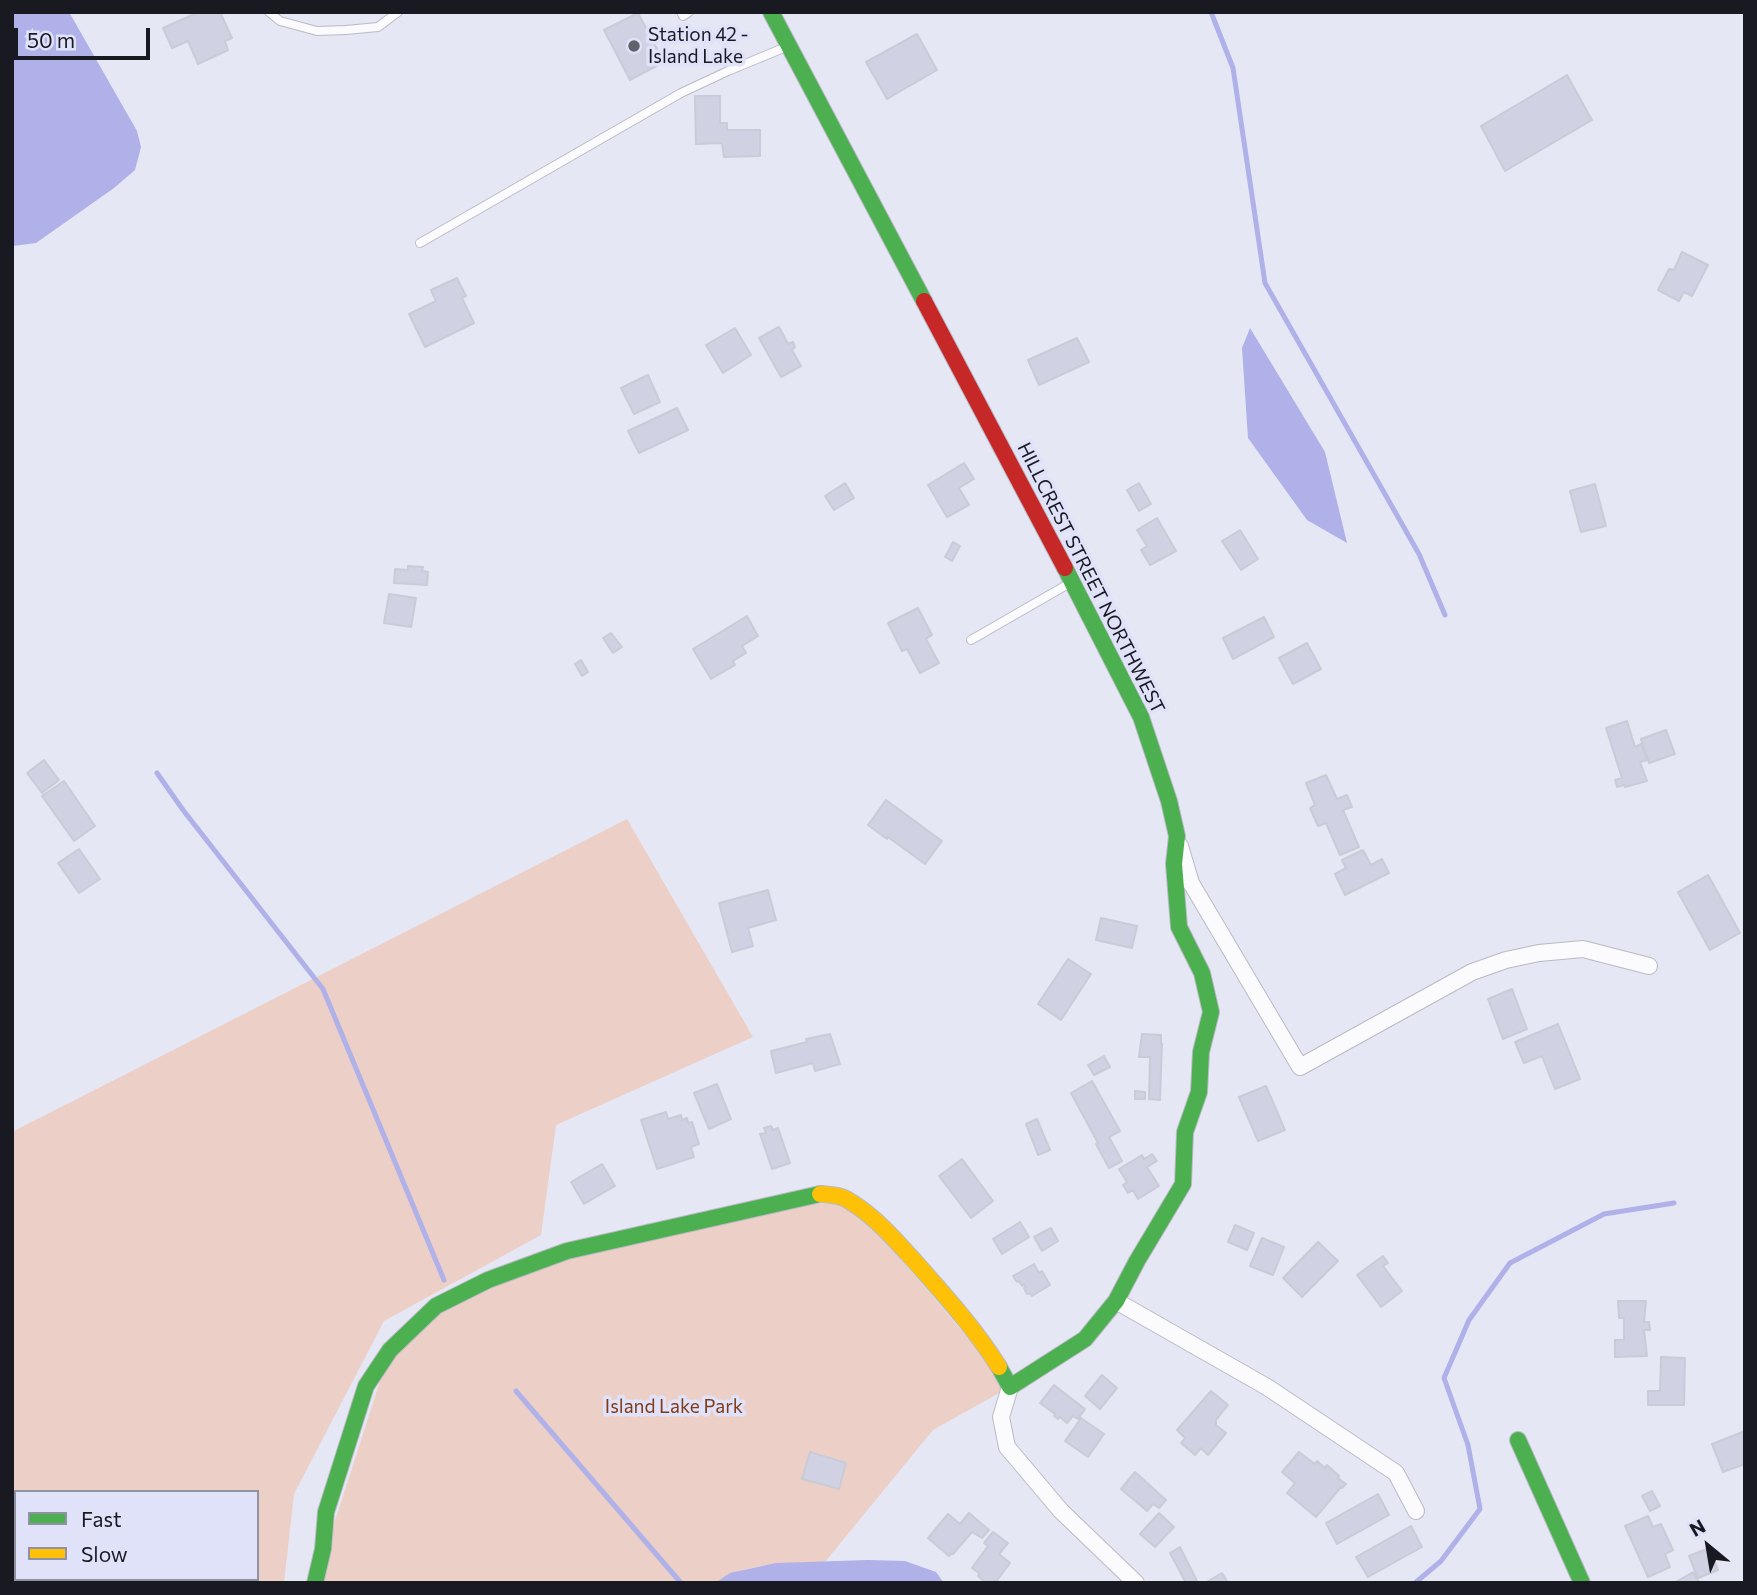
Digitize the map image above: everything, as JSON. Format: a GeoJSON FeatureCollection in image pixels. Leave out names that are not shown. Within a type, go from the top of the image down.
{"type":"FeatureCollection","features":[{"type":"Feature","properties":{"kind":"street","name":"HILLCREST STREET NORTHWEST"},"geometry":{"type":"LineString","coordinates":[[771,12],[1072,581],[1141,717],[1169,801],[1177,836],[1174,864],[1179,927],[1202,974],[1211,1012],[1201,1052],[1199,1092],[1185,1132],[1183,1184],[1167,1214],[1137,1261],[1116,1301],[1084,1339],[1010,1387]]}},
{"type":"Feature","properties":{"kind":"street"},"geometry":{"type":"LineString","coordinates":[[1177,836],[1191,883],[1300,1067],[1472,972],[1506,960],[1539,953],[1583,949],[1649,966]]}},
{"type":"Feature","properties":{"kind":"street"},"geometry":{"type":"LineString","coordinates":[[315,1583],[323,1549],[326,1512],[366,1386],[390,1350],[436,1306],[488,1280],[568,1251],[819,1194],[838,1195],[863,1209],[887,1231],[955,1307],[986,1346],[1010,1387],[1001,1417],[1007,1447],[1061,1511],[1136,1583]]}},
{"type":"Feature","properties":{"kind":"street"},"geometry":{"type":"LineString","coordinates":[[1116,1301],[1268,1387],[1396,1473],[1416,1511]]}},
{"type":"Feature","properties":{"kind":"street"},"geometry":{"type":"LineString","coordinates":[[1518,1440],[1583,1583]]}},
{"type":"Feature","properties":{"kind":"lane"},"geometry":{"type":"LineString","coordinates":[[269,12],[280,21],[317,31],[378,27],[398,12]]}},
{"type":"Feature","properties":{"kind":"lane"},"geometry":{"type":"LineString","coordinates":[[681,12],[683,16],[690,12]]}},
{"type":"Feature","properties":{"kind":"lane"},"geometry":{"type":"LineString","coordinates":[[420,243],[681,93],[789,46]]}},
{"type":"Feature","properties":{"kind":"lane"},"geometry":{"type":"LineString","coordinates":[[971,640],[1072,581]]}},
{"type":"Feature","properties":{"kind":"green space"},"geometry":{"type":"Polygon","coordinates":[[[627,819],[753,1037],[556,1125],[541,1235],[384,1321],[294,1494],[284,1583],[12,1583],[12,1132],[627,819]]]}},
{"type":"Feature","properties":{"kind":"green space","name":"Island Lake Park"},"geometry":{"type":"Polygon","coordinates":[[[852,1202],[1010,1387],[933,1430],[825,1562],[754,1567],[715,1583],[315,1583],[390,1350],[488,1280],[764,1207],[852,1202]]]}},
{"type":"Feature","properties":{"kind":"water"},"geometry":{"type":"Polygon","coordinates":[[[12,12],[69,12],[137,131],[141,147],[135,170],[114,188],[36,243],[13,246],[12,12]]]}},
{"type":"Feature","properties":{"kind":"water"},"geometry":{"type":"Polygon","coordinates":[[[1250,328],[1325,452],[1347,543],[1307,520],[1248,438],[1242,348],[1250,328]]]}},
{"type":"Feature","properties":{"kind":"water"},"geometry":{"type":"Polygon","coordinates":[[[905,1561],[936,1572],[944,1583],[715,1583],[730,1573],[776,1563],[905,1561]]]}},
{"type":"Feature","properties":{"kind":"building"},"geometry":{"type":"Polygon","coordinates":[[[199,12],[220,12],[232,38],[225,41],[228,50],[198,64],[188,41],[172,48],[163,28],[199,12]]]}},
{"type":"Feature","properties":{"kind":"building","name":"Station 42 - Island Lake"},"geometry":{"type":"Polygon","coordinates":[[[638,13],[664,62],[630,80],[604,30],[638,13]]]}},
{"type":"Feature","properties":{"kind":"building"},"geometry":{"type":"Polygon","coordinates":[[[917,34],[937,70],[887,99],[866,62],[917,34]]]}},
{"type":"Feature","properties":{"kind":"building"},"geometry":{"type":"Polygon","coordinates":[[[1567,75],[1592,120],[1505,171],[1481,126],[1567,75]]]}},
{"type":"Feature","properties":{"kind":"building"},"geometry":{"type":"Polygon","coordinates":[[[695,96],[720,96],[720,123],[727,123],[727,130],[760,130],[760,156],[724,157],[722,143],[696,144],[695,96]]]}},
{"type":"Feature","properties":{"kind":"building"},"geometry":{"type":"Polygon","coordinates":[[[1682,252],[1708,265],[1692,296],[1684,292],[1679,301],[1658,290],[1669,269],[1674,270],[1682,252]]]}},
{"type":"Feature","properties":{"kind":"building"},"geometry":{"type":"Polygon","coordinates":[[[457,278],[466,296],[462,298],[474,323],[425,347],[409,314],[436,301],[431,290],[457,278]]]}},
{"type":"Feature","properties":{"kind":"building"},"geometry":{"type":"Polygon","coordinates":[[[779,327],[788,344],[793,342],[795,347],[792,350],[801,366],[781,377],[759,338],[779,327]]]}},
{"type":"Feature","properties":{"kind":"building"},"geometry":{"type":"Polygon","coordinates":[[[735,328],[751,355],[723,373],[706,345],[735,328]]]}},
{"type":"Feature","properties":{"kind":"building"},"geometry":{"type":"Polygon","coordinates":[[[1077,338],[1089,362],[1039,385],[1028,360],[1077,338]]]}},
{"type":"Feature","properties":{"kind":"building"},"geometry":{"type":"Polygon","coordinates":[[[648,375],[660,402],[634,414],[621,388],[648,375]]]}},
{"type":"Feature","properties":{"kind":"building"},"geometry":{"type":"Polygon","coordinates":[[[677,408],[688,430],[639,453],[628,431],[677,408]]]}},
{"type":"Feature","properties":{"kind":"building"},"geometry":{"type":"Polygon","coordinates":[[[964,463],[974,479],[959,488],[969,505],[947,517],[928,485],[964,463]]]}},
{"type":"Feature","properties":{"kind":"building"},"geometry":{"type":"Polygon","coordinates":[[[845,483],[854,498],[834,510],[825,496],[845,483]]]}},
{"type":"Feature","properties":{"kind":"building"},"geometry":{"type":"Polygon","coordinates":[[[1139,483],[1151,504],[1139,511],[1127,490],[1139,483]]]}},
{"type":"Feature","properties":{"kind":"building"},"geometry":{"type":"Polygon","coordinates":[[[1595,484],[1606,526],[1581,532],[1570,491],[1595,484]]]}},
{"type":"Feature","properties":{"kind":"building"},"geometry":{"type":"Polygon","coordinates":[[[1157,518],[1176,551],[1150,565],[1141,550],[1147,546],[1137,530],[1157,518]]]}},
{"type":"Feature","properties":{"kind":"building"},"geometry":{"type":"Polygon","coordinates":[[[1240,530],[1258,559],[1241,570],[1222,541],[1240,530]]]}},
{"type":"Feature","properties":{"kind":"building"},"geometry":{"type":"Polygon","coordinates":[[[953,542],[960,546],[952,561],[945,557],[953,542]]]}},
{"type":"Feature","properties":{"kind":"building"},"geometry":{"type":"Polygon","coordinates":[[[408,566],[423,567],[422,571],[428,572],[427,585],[394,583],[395,569],[408,570],[408,566]]]}},
{"type":"Feature","properties":{"kind":"building"},"geometry":{"type":"Polygon","coordinates":[[[389,594],[416,598],[411,627],[384,623],[389,594]]]}},
{"type":"Feature","properties":{"kind":"building"},"geometry":{"type":"Polygon","coordinates":[[[918,608],[932,635],[926,639],[939,663],[920,673],[907,649],[902,651],[888,623],[918,608]]]}},
{"type":"Feature","properties":{"kind":"building"},"geometry":{"type":"Polygon","coordinates":[[[747,616],[758,636],[742,646],[746,653],[733,661],[735,665],[711,679],[693,649],[747,616]]]}},
{"type":"Feature","properties":{"kind":"building"},"geometry":{"type":"Polygon","coordinates":[[[1264,617],[1274,637],[1233,659],[1223,638],[1264,617]]]}},
{"type":"Feature","properties":{"kind":"building"},"geometry":{"type":"Polygon","coordinates":[[[611,633],[622,647],[613,653],[603,638],[611,633]]]}},
{"type":"Feature","properties":{"kind":"building"},"geometry":{"type":"Polygon","coordinates":[[[1307,643],[1321,669],[1293,684],[1279,658],[1307,643]]]}},
{"type":"Feature","properties":{"kind":"building"},"geometry":{"type":"Polygon","coordinates":[[[581,660],[588,672],[582,676],[575,664],[581,660]]]}},
{"type":"Feature","properties":{"kind":"building"},"geometry":{"type":"Polygon","coordinates":[[[1627,721],[1635,747],[1641,744],[1647,760],[1640,762],[1647,781],[1617,787],[1615,780],[1622,778],[1606,728],[1627,721]]]}},
{"type":"Feature","properties":{"kind":"building"},"geometry":{"type":"Polygon","coordinates":[[[1666,730],[1675,754],[1649,763],[1641,739],[1666,730]]]}},
{"type":"Feature","properties":{"kind":"building"},"geometry":{"type":"Polygon","coordinates":[[[44,760],[59,780],[42,793],[27,773],[44,760]]]}},
{"type":"Feature","properties":{"kind":"building"},"geometry":{"type":"Polygon","coordinates":[[[1326,775],[1337,799],[1347,795],[1352,807],[1343,810],[1359,847],[1340,855],[1326,823],[1318,826],[1310,808],[1315,805],[1306,783],[1326,775]]]}},
{"type":"Feature","properties":{"kind":"building"},"geometry":{"type":"Polygon","coordinates":[[[64,781],[95,826],[74,841],[42,796],[64,781]]]}},
{"type":"Feature","properties":{"kind":"building"},"geometry":{"type":"Polygon","coordinates":[[[886,800],[942,841],[925,864],[868,825],[886,800]]]}},
{"type":"Feature","properties":{"kind":"building"},"geometry":{"type":"Polygon","coordinates":[[[79,849],[100,879],[79,893],[58,863],[79,849]]]}},
{"type":"Feature","properties":{"kind":"building"},"geometry":{"type":"Polygon","coordinates":[[[1363,850],[1371,865],[1382,859],[1389,873],[1345,895],[1335,874],[1346,868],[1342,860],[1363,850]]]}},
{"type":"Feature","properties":{"kind":"building"},"geometry":{"type":"Polygon","coordinates":[[[1708,875],[1740,933],[1710,950],[1678,892],[1708,875]]]}},
{"type":"Feature","properties":{"kind":"building"},"geometry":{"type":"Polygon","coordinates":[[[768,890],[776,920],[748,928],[753,946],[732,952],[719,903],[768,890]]]}},
{"type":"Feature","properties":{"kind":"building"},"geometry":{"type":"Polygon","coordinates":[[[1101,918],[1137,926],[1132,948],[1096,940],[1101,918]]]}},
{"type":"Feature","properties":{"kind":"building"},"geometry":{"type":"Polygon","coordinates":[[[1068,959],[1091,974],[1061,1020],[1038,1004],[1068,959]]]}},
{"type":"Feature","properties":{"kind":"building"},"geometry":{"type":"Polygon","coordinates":[[[1512,989],[1527,1029],[1503,1039],[1488,999],[1512,989]]]}},
{"type":"Feature","properties":{"kind":"building"},"geometry":{"type":"Polygon","coordinates":[[[1558,1024],[1580,1079],[1555,1089],[1542,1056],[1524,1063],[1515,1042],[1558,1024]]]}},
{"type":"Feature","properties":{"kind":"building"},"geometry":{"type":"Polygon","coordinates":[[[830,1034],[840,1064],[815,1071],[813,1063],[776,1073],[771,1051],[830,1034]]]}},
{"type":"Feature","properties":{"kind":"building"},"geometry":{"type":"Polygon","coordinates":[[[1142,1034],[1161,1035],[1160,1100],[1149,1099],[1150,1057],[1139,1057],[1142,1034]]]}},
{"type":"Feature","properties":{"kind":"building"},"geometry":{"type":"Polygon","coordinates":[[[1104,1056],[1110,1067],[1094,1075],[1088,1065],[1104,1056]]]}},
{"type":"Feature","properties":{"kind":"building"},"geometry":{"type":"Polygon","coordinates":[[[1092,1081],[1120,1131],[1109,1137],[1122,1161],[1109,1168],[1071,1093],[1092,1081]]]}},
{"type":"Feature","properties":{"kind":"building"},"geometry":{"type":"Polygon","coordinates":[[[717,1084],[731,1119],[709,1129],[694,1093],[717,1084]]]}},
{"type":"Feature","properties":{"kind":"building"},"geometry":{"type":"Polygon","coordinates":[[[1266,1086],[1285,1130],[1258,1141],[1239,1097],[1266,1086]]]}},
{"type":"Feature","properties":{"kind":"building"},"geometry":{"type":"Polygon","coordinates":[[[1135,1091],[1145,1092],[1145,1099],[1135,1099],[1135,1091]]]}},
{"type":"Feature","properties":{"kind":"building"},"geometry":{"type":"Polygon","coordinates":[[[666,1112],[668,1119],[681,1115],[682,1120],[687,1118],[688,1123],[692,1122],[699,1144],[691,1147],[694,1157],[657,1169],[641,1120],[666,1112]]]}},
{"type":"Feature","properties":{"kind":"building"},"geometry":{"type":"Polygon","coordinates":[[[1037,1119],[1050,1150],[1038,1155],[1026,1124],[1037,1119]]]}},
{"type":"Feature","properties":{"kind":"building"},"geometry":{"type":"Polygon","coordinates":[[[771,1126],[773,1130],[778,1128],[790,1163],[772,1169],[760,1134],[766,1133],[764,1128],[771,1126]]]}},
{"type":"Feature","properties":{"kind":"building"},"geometry":{"type":"Polygon","coordinates":[[[1152,1154],[1157,1161],[1147,1167],[1159,1186],[1138,1199],[1133,1190],[1128,1193],[1123,1185],[1127,1182],[1119,1169],[1142,1155],[1144,1159],[1152,1154]]]}},
{"type":"Feature","properties":{"kind":"building"},"geometry":{"type":"Polygon","coordinates":[[[962,1159],[993,1201],[971,1218],[939,1176],[962,1159]]]}},
{"type":"Feature","properties":{"kind":"building"},"geometry":{"type":"Polygon","coordinates":[[[602,1164],[615,1186],[584,1204],[571,1182],[602,1164]]]}},
{"type":"Feature","properties":{"kind":"building"},"geometry":{"type":"Polygon","coordinates":[[[1020,1222],[1029,1237],[1002,1254],[993,1239],[1020,1222]]]}},
{"type":"Feature","properties":{"kind":"building"},"geometry":{"type":"Polygon","coordinates":[[[1235,1225],[1254,1233],[1247,1250],[1228,1242],[1235,1225]]]}},
{"type":"Feature","properties":{"kind":"building"},"geometry":{"type":"Polygon","coordinates":[[[1051,1228],[1058,1241],[1042,1251],[1034,1237],[1051,1228]]]}},
{"type":"Feature","properties":{"kind":"building"},"geometry":{"type":"Polygon","coordinates":[[[1262,1238],[1284,1247],[1273,1275],[1250,1266],[1262,1238]]]}},
{"type":"Feature","properties":{"kind":"building"},"geometry":{"type":"Polygon","coordinates":[[[1318,1242],[1338,1261],[1302,1297],[1283,1278],[1318,1242]]]}},
{"type":"Feature","properties":{"kind":"building"},"geometry":{"type":"Polygon","coordinates":[[[1383,1256],[1388,1263],[1383,1266],[1402,1291],[1381,1307],[1357,1275],[1383,1256]]]}},
{"type":"Feature","properties":{"kind":"building"},"geometry":{"type":"Polygon","coordinates":[[[1034,1264],[1039,1273],[1042,1271],[1050,1285],[1032,1296],[1027,1294],[1024,1284],[1022,1286],[1013,1276],[1034,1264]]]}},
{"type":"Feature","properties":{"kind":"building"},"geometry":{"type":"Polygon","coordinates":[[[1618,1301],[1646,1301],[1644,1322],[1649,1322],[1650,1330],[1644,1330],[1647,1356],[1615,1357],[1615,1340],[1624,1340],[1624,1318],[1619,1318],[1618,1301]]]}},
{"type":"Feature","properties":{"kind":"building"},"geometry":{"type":"Polygon","coordinates":[[[1661,1357],[1685,1358],[1684,1405],[1648,1405],[1648,1391],[1660,1391],[1661,1357]]]}},
{"type":"Feature","properties":{"kind":"building"},"geometry":{"type":"Polygon","coordinates":[[[1102,1375],[1117,1388],[1100,1409],[1085,1396],[1102,1375]]]}},
{"type":"Feature","properties":{"kind":"building"},"geometry":{"type":"Polygon","coordinates":[[[1054,1385],[1085,1409],[1078,1419],[1073,1416],[1067,1423],[1060,1417],[1058,1419],[1040,1403],[1054,1385]]]}},
{"type":"Feature","properties":{"kind":"building"},"geometry":{"type":"Polygon","coordinates":[[[1211,1391],[1228,1405],[1216,1420],[1216,1425],[1226,1433],[1208,1455],[1201,1448],[1195,1455],[1181,1443],[1185,1438],[1177,1430],[1211,1391]]]}},
{"type":"Feature","properties":{"kind":"building"},"geometry":{"type":"Polygon","coordinates":[[[1081,1418],[1104,1434],[1088,1457],[1065,1441],[1081,1418]]]}},
{"type":"Feature","properties":{"kind":"building"},"geometry":{"type":"Polygon","coordinates":[[[1745,1431],[1745,1464],[1723,1472],[1712,1444],[1745,1431]]]}},
{"type":"Feature","properties":{"kind":"building"},"geometry":{"type":"Polygon","coordinates":[[[810,1452],[846,1463],[839,1489],[802,1479],[810,1452]]]}},
{"type":"Feature","properties":{"kind":"building"},"geometry":{"type":"Polygon","coordinates":[[[1299,1452],[1315,1464],[1317,1461],[1325,1468],[1327,1465],[1346,1484],[1316,1517],[1287,1493],[1295,1483],[1282,1472],[1299,1452]]]}},
{"type":"Feature","properties":{"kind":"building"},"geometry":{"type":"Polygon","coordinates":[[[1135,1472],[1166,1500],[1159,1508],[1153,1504],[1147,1511],[1121,1489],[1135,1472]]]}},
{"type":"Feature","properties":{"kind":"building"},"geometry":{"type":"Polygon","coordinates":[[[1652,1491],[1660,1506],[1650,1511],[1642,1496],[1652,1491]]]}},
{"type":"Feature","properties":{"kind":"building"},"geometry":{"type":"Polygon","coordinates":[[[1378,1494],[1389,1515],[1337,1544],[1326,1523],[1378,1494]]]}},
{"type":"Feature","properties":{"kind":"building"},"geometry":{"type":"Polygon","coordinates":[[[969,1513],[989,1530],[982,1538],[972,1532],[949,1556],[928,1538],[948,1514],[960,1524],[969,1513]]]}},
{"type":"Feature","properties":{"kind":"building"},"geometry":{"type":"Polygon","coordinates":[[[1159,1513],[1174,1527],[1155,1547],[1140,1534],[1159,1513]]]}},
{"type":"Feature","properties":{"kind":"building"},"geometry":{"type":"Polygon","coordinates":[[[1648,1516],[1653,1527],[1661,1524],[1673,1550],[1665,1554],[1670,1567],[1648,1577],[1625,1526],[1648,1516]]]}},
{"type":"Feature","properties":{"kind":"building"},"geometry":{"type":"Polygon","coordinates":[[[1411,1526],[1422,1547],[1368,1577],[1356,1557],[1411,1526]]]}},
{"type":"Feature","properties":{"kind":"building"},"geometry":{"type":"Polygon","coordinates":[[[993,1532],[1008,1543],[999,1554],[1010,1563],[995,1583],[986,1583],[972,1568],[988,1546],[984,1543],[993,1532]]]}},
{"type":"Feature","properties":{"kind":"building"},"geometry":{"type":"Polygon","coordinates":[[[1180,1547],[1198,1583],[1186,1583],[1170,1553],[1180,1547]]]}},
{"type":"Feature","properties":{"kind":"building"},"geometry":{"type":"Polygon","coordinates":[[[1709,1548],[1718,1570],[1698,1578],[1689,1556],[1709,1548]]]}},
{"type":"Feature","properties":{"kind":"building"},"geometry":{"type":"Polygon","coordinates":[[[1693,1572],[1699,1582],[1674,1583],[1693,1572]]]}},
{"type":"Feature","properties":{"kind":"building"},"geometry":{"type":"Polygon","coordinates":[[[1222,1573],[1228,1583],[1205,1583],[1222,1573]]]}},
{"type":"Feature","properties":{"kind":"waterway"},"geometry":{"type":"LineString","coordinates":[[1211,12],[1233,68],[1265,283],[1419,554],[1445,615]]}},
{"type":"Feature","properties":{"kind":"waterway"},"geometry":{"type":"LineString","coordinates":[[157,773],[323,989],[444,1280]]}},
{"type":"Feature","properties":{"kind":"waterway"},"geometry":{"type":"LineString","coordinates":[[1415,1583],[1441,1561],[1480,1509],[1468,1445],[1444,1378],[1469,1320],[1510,1263],[1604,1214],[1674,1203]]}},
{"type":"Feature","properties":{"kind":"waterway"},"geometry":{"type":"LineString","coordinates":[[516,1391],[681,1583]]}},
{"type":"Feature","properties":{"kind":"traffic: fast"},"geometry":{"type":"LineString","coordinates":[[771,12],[924,301]]}},
{"type":"Feature","properties":{"kind":"traffic: fast"},"geometry":{"type":"LineString","coordinates":[[999,1367],[1010,1387],[1085,1339],[1116,1301],[1183,1184],[1185,1132],[1199,1092],[1201,1052],[1211,1012],[1202,973],[1179,927],[1174,864],[1177,836],[1169,801],[1141,717],[1065,568]]}},
{"type":"Feature","properties":{"kind":"traffic: fast"},"geometry":{"type":"LineString","coordinates":[[315,1583],[323,1549],[326,1512],[366,1386],[390,1350],[436,1306],[488,1280],[567,1251],[820,1194]]}},
{"type":"Feature","properties":{"kind":"traffic: fast"},"geometry":{"type":"LineString","coordinates":[[1518,1440],[1582,1583]]}},
{"type":"Feature","properties":{"kind":"traffic: slow"},"geometry":{"type":"LineString","coordinates":[[820,1194],[847,1200],[861,1208],[887,1231],[961,1314],[999,1367]]}},
{"type":"Feature","properties":{"kind":"traffic: jam"},"geometry":{"type":"LineString","coordinates":[[924,301],[1065,568]]}},
{"type":"Feature","properties":{"kind":"place","name":"Station 42 - Island Lake"},"geometry":{"type":"Point","coordinates":[634,46]}}]}
